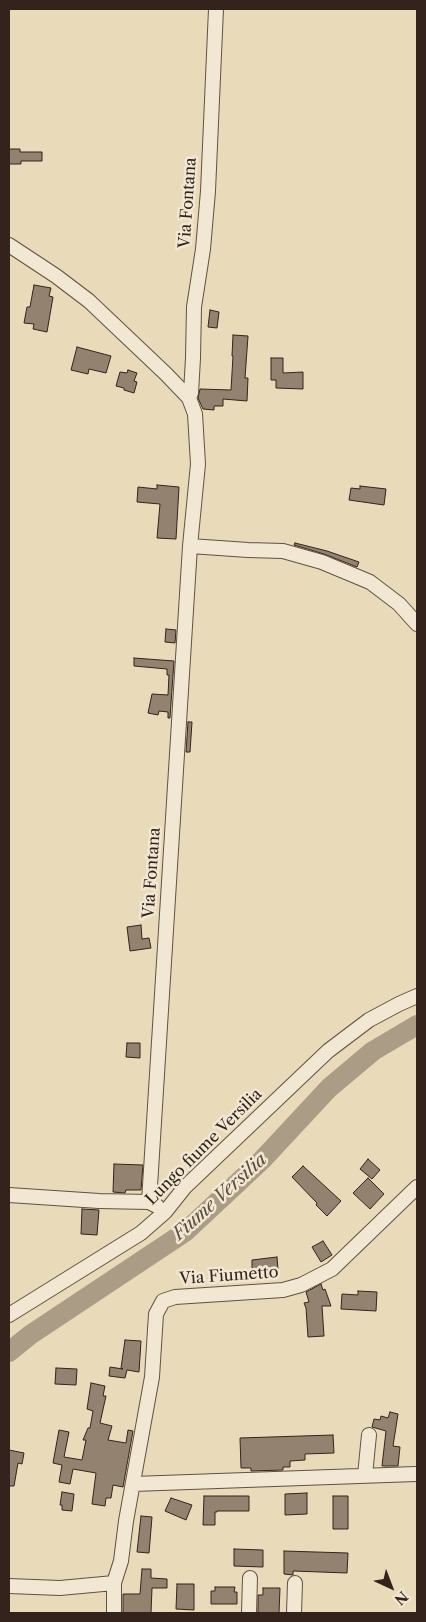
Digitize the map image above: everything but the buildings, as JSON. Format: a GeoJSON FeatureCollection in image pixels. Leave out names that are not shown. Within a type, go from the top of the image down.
{"type":"FeatureCollection","features":[{"type":"Feature","properties":{"kind":"street","name":"Via Fontana"},"geometry":{"type":"LineString","coordinates":[[149,1202],[190,546],[198,464],[195,414],[189,398],[193,358],[194,307],[204,249],[216,9]]}},
{"type":"Feature","properties":{"kind":"street"},"geometry":{"type":"LineString","coordinates":[[9,245],[56,276],[89,302],[189,398]]}},
{"type":"Feature","properties":{"kind":"street"},"geometry":{"type":"LineString","coordinates":[[190,546],[283,551],[322,562],[370,582],[399,604],[417,624]]}},
{"type":"Feature","properties":{"kind":"street","name":"Lungo fiume Versilia"},"geometry":{"type":"LineString","coordinates":[[9,1314],[141,1233],[165,1212],[185,1187],[328,1051],[369,1020],[417,996]]}},
{"type":"Feature","properties":{"kind":"street","name":"Via Fiumetto"},"geometry":{"type":"LineString","coordinates":[[114,1613],[114,1583],[121,1561],[126,1521],[152,1377],[156,1314],[163,1301],[175,1297],[283,1290],[301,1285],[332,1269],[417,1188]]}},
{"type":"Feature","properties":{"kind":"street"},"geometry":{"type":"LineString","coordinates":[[9,1196],[149,1202],[165,1212]]}},
{"type":"Feature","properties":{"kind":"street"},"geometry":{"type":"LineString","coordinates":[[365,1476],[369,1435]]}},
{"type":"Feature","properties":{"kind":"street"},"geometry":{"type":"LineString","coordinates":[[133,1484],[416,1474]]}},
{"type":"Feature","properties":{"kind":"street"},"geometry":{"type":"LineString","coordinates":[[249,1613],[250,1578]]}},
{"type":"Feature","properties":{"kind":"street"},"geometry":{"type":"LineString","coordinates":[[9,1586],[60,1588],[114,1583]]}},
{"type":"Feature","properties":{"kind":"street"},"geometry":{"type":"LineString","coordinates":[[294,1613],[295,1583]]}},
{"type":"Feature","properties":{"kind":"waterway","name":"Fiume Versilia"},"geometry":{"type":"LineString","coordinates":[[9,1352],[30,1335],[185,1232],[262,1160],[329,1088],[373,1051],[417,1025]]}}]}
